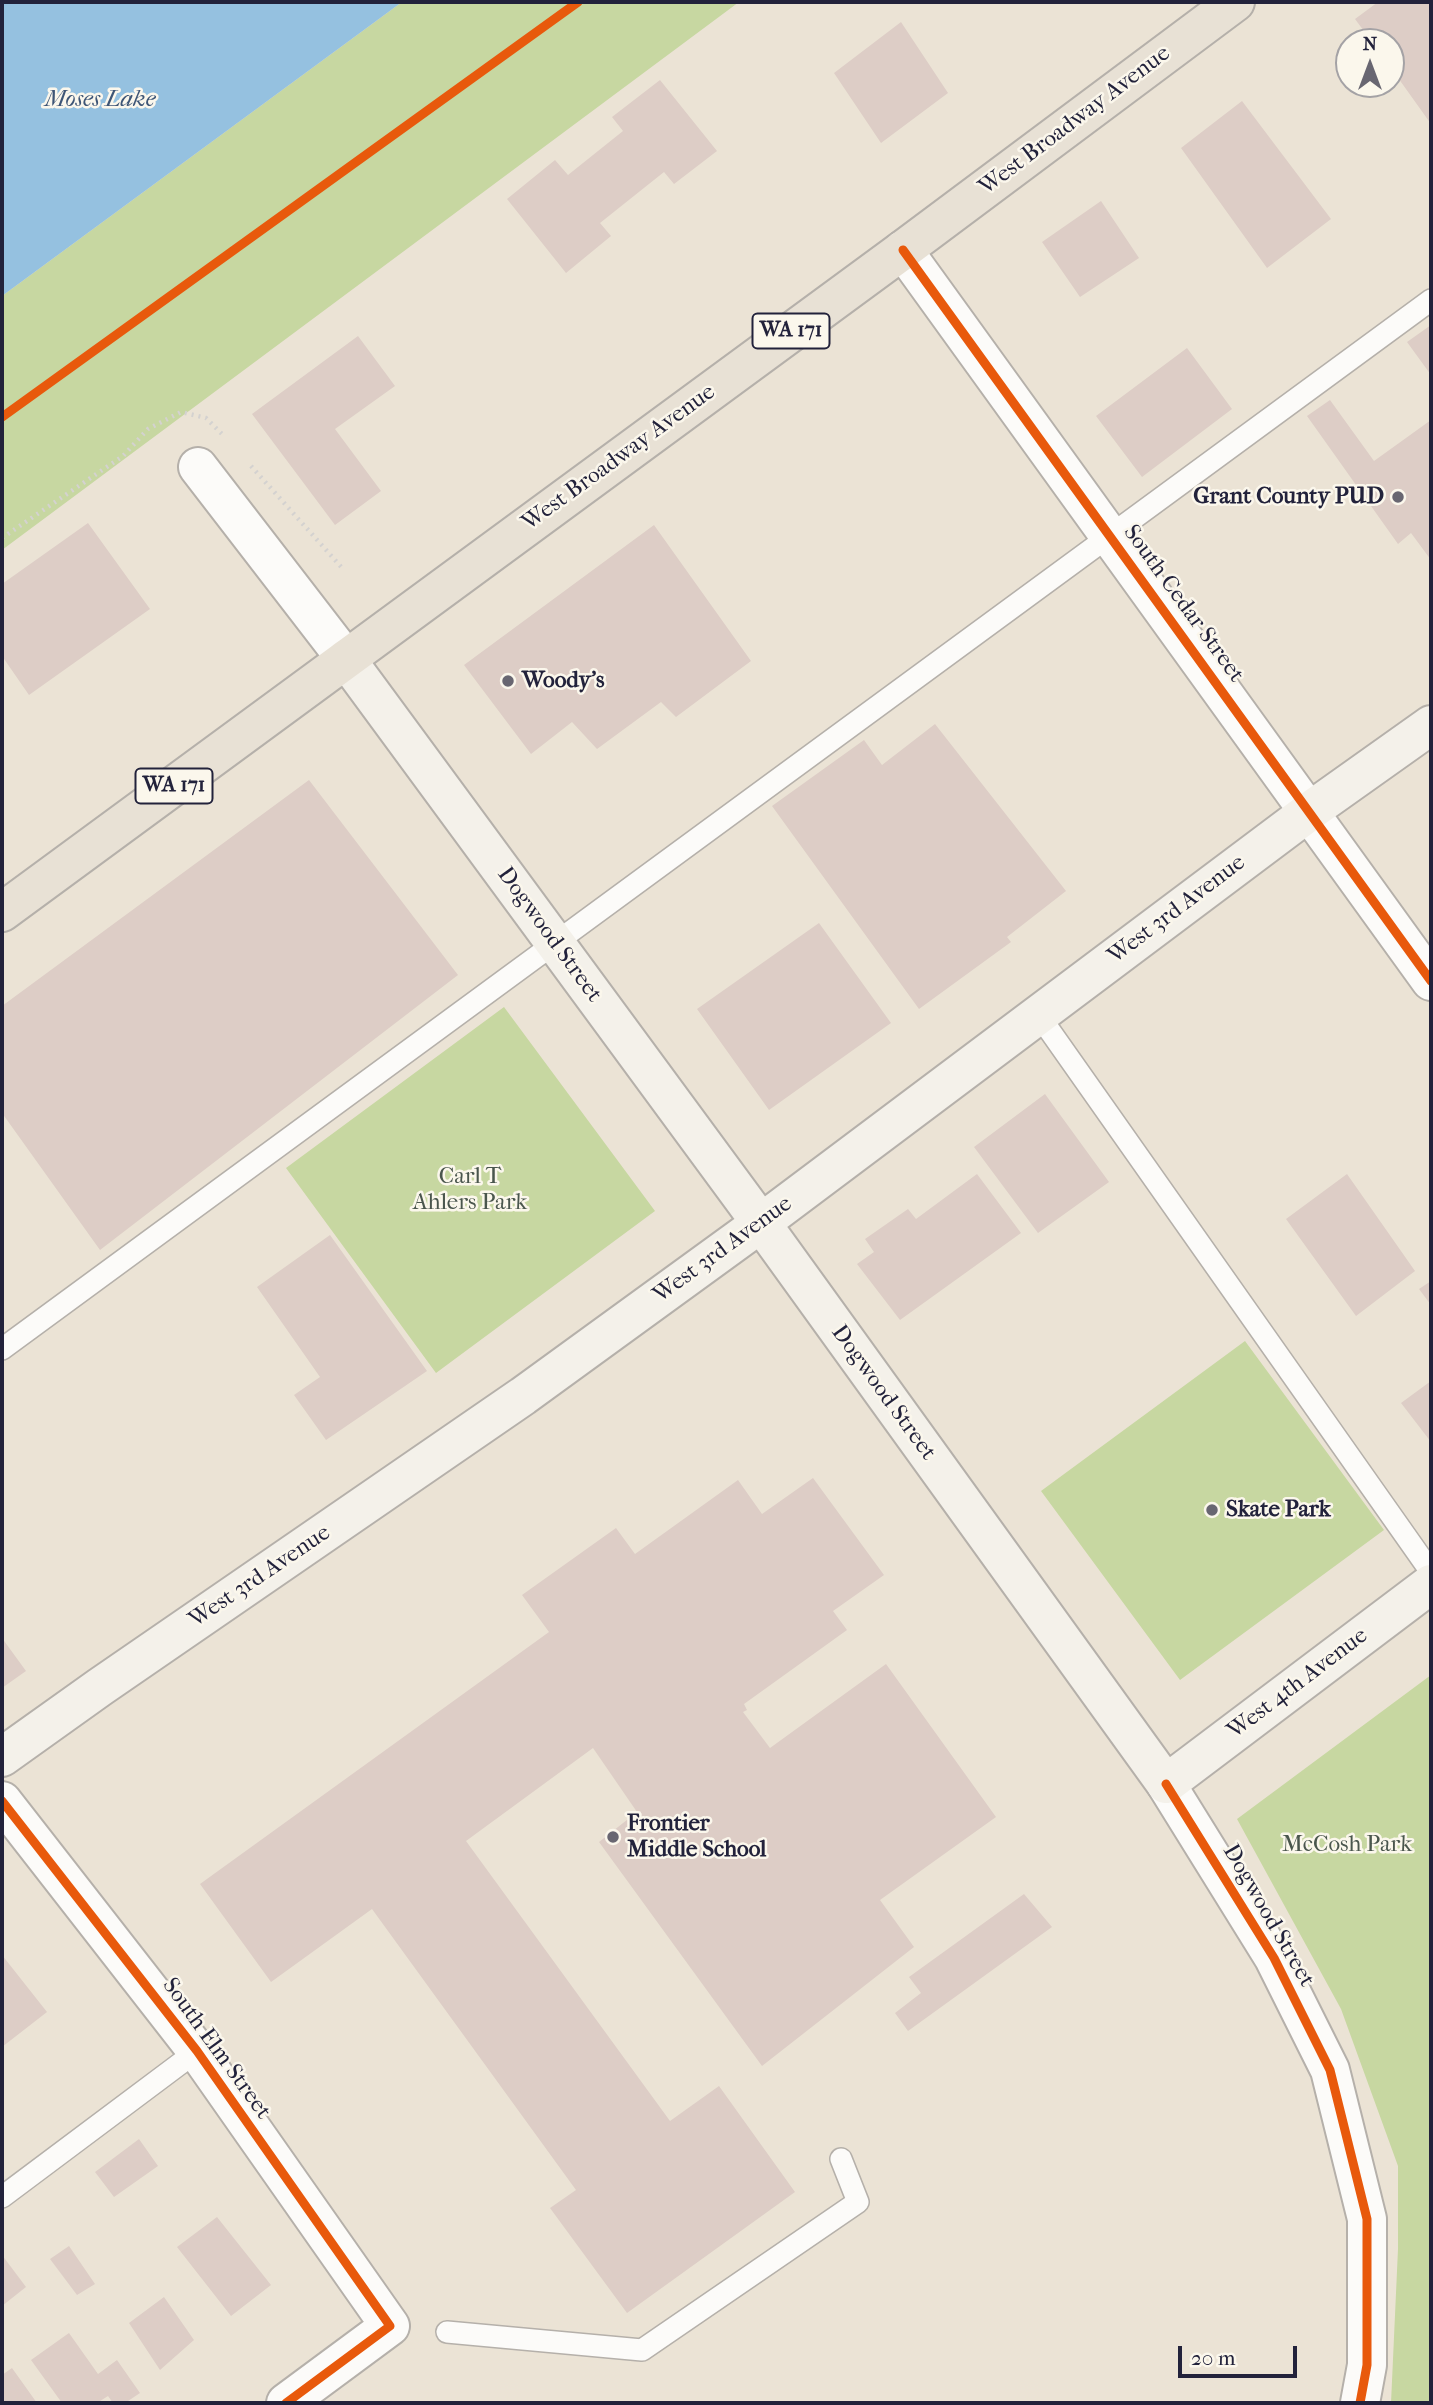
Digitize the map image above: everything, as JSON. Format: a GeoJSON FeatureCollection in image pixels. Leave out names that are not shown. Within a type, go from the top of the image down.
{"type":"FeatureCollection","features":[{"type":"Feature","properties":{"kind":"main road","name":"West Broadway Avenue"},"geometry":{"type":"LineString","coordinates":[[2,912],[903,250],[1235,2]]}},
{"type":"Feature","properties":{"kind":"main road","name":"Dogwood Street"},"geometry":{"type":"LineString","coordinates":[[346,659],[761,1223],[1166,1784]]}},
{"type":"Feature","properties":{"kind":"main road","name":"West 3rd Avenue"},"geometry":{"type":"LineString","coordinates":[[2,1757],[523,1396],[761,1223],[1310,811],[1431,725]]}},
{"type":"Feature","properties":{"kind":"main road","name":"West 4th Avenue"},"geometry":{"type":"LineString","coordinates":[[1166,1784],[1431,1584]]}},
{"type":"Feature","properties":{"kind":"street","name":"South Cedar Street"},"geometry":{"type":"LineString","coordinates":[[903,250],[1431,981]]}},
{"type":"Feature","properties":{"kind":"street","name":"Dogwood Street"},"geometry":{"type":"LineString","coordinates":[[198,467],[346,659]]}},
{"type":"Feature","properties":{"kind":"street","name":"Dogwood Street"},"geometry":{"type":"LineString","coordinates":[[1166,1784],[1274,1958],[1330,2070],[1367,2219],[1367,2365],[1360,2403]]}},
{"type":"Feature","properties":{"kind":"street","name":"South Elm Street"},"geometry":{"type":"LineString","coordinates":[[2,1801],[197,2051],[390,2326],[286,2403]]}},
{"type":"Feature","properties":{"kind":"lane"},"geometry":{"type":"LineString","coordinates":[[2,1349],[1431,300]]}},
{"type":"Feature","properties":{"kind":"lane"},"geometry":{"type":"LineString","coordinates":[[1038,1014],[1431,1572]]}},
{"type":"Feature","properties":{"kind":"lane"},"geometry":{"type":"LineString","coordinates":[[2,2197],[197,2051]]}},
{"type":"Feature","properties":{"kind":"lane"},"geometry":{"type":"LineString","coordinates":[[447,2332],[642,2350],[858,2202],[841,2159]]}},
{"type":"Feature","properties":{"kind":"green space"},"geometry":{"type":"Polygon","coordinates":[[[402,2],[739,2],[2,550],[2,296],[402,2]]]}},
{"type":"Feature","properties":{"kind":"green space","name":"Carl T Ahlers Park"},"geometry":{"type":"Polygon","coordinates":[[[504,1007],[655,1211],[436,1373],[286,1168],[504,1007]]]}},
{"type":"Feature","properties":{"kind":"green space","name":"Skate Park"},"geometry":{"type":"Polygon","coordinates":[[[1245,1341],[1384,1530],[1180,1680],[1041,1491],[1245,1341]]]}},
{"type":"Feature","properties":{"kind":"green space","name":"McCosh Park"},"geometry":{"type":"Polygon","coordinates":[[[1431,1675],[1431,2403],[1391,2403],[1398,2249],[1398,2166],[1341,2009],[1237,1819],[1431,1675]]]}},
{"type":"Feature","properties":{"kind":"water","name":"Moses Lake"},"geometry":{"type":"Polygon","coordinates":[[[2,2],[402,2],[2,296],[2,2]]]}},
{"type":"Feature","properties":{"kind":"building"},"geometry":{"type":"Polygon","coordinates":[[[1378,2],[1431,2],[1431,124],[1405,88],[1405,28],[1362,28],[1355,19],[1378,2]]]}},
{"type":"Feature","properties":{"kind":"building"},"geometry":{"type":"Polygon","coordinates":[[[901,22],[948,93],[881,143],[834,73],[901,22]]]}},
{"type":"Feature","properties":{"kind":"building"},"geometry":{"type":"Polygon","coordinates":[[[660,80],[717,151],[674,184],[664,172],[600,223],[611,236],[566,273],[507,199],[555,160],[568,175],[623,131],[612,117],[660,80]]]}},
{"type":"Feature","properties":{"kind":"building"},"geometry":{"type":"Polygon","coordinates":[[[1242,101],[1331,219],[1267,268],[1181,148],[1242,101]]]}},
{"type":"Feature","properties":{"kind":"building"},"geometry":{"type":"Polygon","coordinates":[[[1101,201],[1139,258],[1080,297],[1042,242],[1101,201]]]}},
{"type":"Feature","properties":{"kind":"building"},"geometry":{"type":"Polygon","coordinates":[[[1431,325],[1431,375],[1407,342],[1431,325]]]}},
{"type":"Feature","properties":{"kind":"building"},"geometry":{"type":"Polygon","coordinates":[[[358,336],[395,386],[335,429],[381,491],[335,525],[252,414],[358,336]]]}},
{"type":"Feature","properties":{"kind":"building"},"geometry":{"type":"Polygon","coordinates":[[[1187,348],[1232,409],[1142,477],[1096,416],[1187,348]]]}},
{"type":"Feature","properties":{"kind":"building","name":"Grant County PUD"},"geometry":{"type":"Polygon","coordinates":[[[1330,400],[1374,461],[1431,420],[1431,560],[1411,533],[1398,544],[1307,416],[1330,400]]]}},
{"type":"Feature","properties":{"kind":"building"},"geometry":{"type":"Polygon","coordinates":[[[88,523],[150,609],[29,695],[2,656],[2,584],[88,523]]]}},
{"type":"Feature","properties":{"kind":"building"},"geometry":{"type":"Polygon","coordinates":[[[654,525],[751,661],[676,717],[661,702],[597,749],[572,722],[531,754],[464,665],[654,525]]]}},
{"type":"Feature","properties":{"kind":"building"},"geometry":{"type":"Polygon","coordinates":[[[935,724],[1066,891],[1007,937],[1011,942],[919,1009],[772,806],[864,740],[882,765],[935,724]]]}},
{"type":"Feature","properties":{"kind":"building"},"geometry":{"type":"Polygon","coordinates":[[[309,780],[458,975],[100,1250],[2,1113],[2,1006],[309,780]]]}},
{"type":"Feature","properties":{"kind":"building"},"geometry":{"type":"Polygon","coordinates":[[[819,923],[891,1023],[769,1110],[697,1009],[819,923]]]}},
{"type":"Feature","properties":{"kind":"building"},"geometry":{"type":"Polygon","coordinates":[[[1045,1094],[1109,1182],[1038,1233],[974,1147],[1045,1094]]]}},
{"type":"Feature","properties":{"kind":"building"},"geometry":{"type":"Polygon","coordinates":[[[977,1174],[1021,1233],[900,1320],[857,1264],[874,1252],[865,1239],[908,1209],[916,1219],[977,1174]]]}},
{"type":"Feature","properties":{"kind":"building"},"geometry":{"type":"Polygon","coordinates":[[[1347,1174],[1415,1271],[1356,1316],[1286,1219],[1347,1174]]]}},
{"type":"Feature","properties":{"kind":"building"},"geometry":{"type":"Polygon","coordinates":[[[330,1235],[427,1371],[326,1440],[294,1395],[320,1377],[257,1287],[330,1235]]]}},
{"type":"Feature","properties":{"kind":"building"},"geometry":{"type":"Polygon","coordinates":[[[1431,1281],[1431,1305],[1419,1289],[1431,1281]]]}},
{"type":"Feature","properties":{"kind":"building"},"geometry":{"type":"Polygon","coordinates":[[[1431,1381],[1431,1442],[1401,1403],[1431,1381]]]}},
{"type":"Feature","properties":{"kind":"building"},"geometry":{"type":"Polygon","coordinates":[[[813,1478],[884,1575],[833,1611],[847,1630],[744,1704],[747,1710],[743,1712],[770,1748],[886,1664],[996,1817],[880,1900],[914,1947],[762,2066],[599,1842],[637,1812],[593,1748],[466,1841],[670,2121],[719,2086],[795,2192],[627,2313],[550,2208],[576,2190],[372,1909],[271,1982],[200,1884],[549,1632],[522,1595],[616,1528],[635,1554],[738,1480],[762,1514],[813,1478]]]}},
{"type":"Feature","properties":{"kind":"building"},"geometry":{"type":"Polygon","coordinates":[[[2,1638],[26,1671],[2,1688],[2,1638]]]}},
{"type":"Feature","properties":{"kind":"building"},"geometry":{"type":"Polygon","coordinates":[[[1024,1894],[1052,1927],[908,2031],[895,2013],[921,1993],[909,1977],[1024,1894]]]}},
{"type":"Feature","properties":{"kind":"building"},"geometry":{"type":"Polygon","coordinates":[[[2,1955],[47,2012],[2,2047],[2,1955]]]}},
{"type":"Feature","properties":{"kind":"building"},"geometry":{"type":"Polygon","coordinates":[[[139,2139],[158,2166],[114,2197],[95,2172],[139,2139]]]}},
{"type":"Feature","properties":{"kind":"building"},"geometry":{"type":"Polygon","coordinates":[[[217,2217],[271,2285],[231,2316],[177,2247],[217,2217]]]}},
{"type":"Feature","properties":{"kind":"building"},"geometry":{"type":"Polygon","coordinates":[[[69,2246],[95,2284],[77,2295],[50,2259],[69,2246]]]}},
{"type":"Feature","properties":{"kind":"building"},"geometry":{"type":"Polygon","coordinates":[[[2,2255],[26,2287],[2,2306],[2,2255]]]}},
{"type":"Feature","properties":{"kind":"building"},"geometry":{"type":"Polygon","coordinates":[[[164,2297],[194,2340],[160,2370],[129,2323],[164,2297]]]}},
{"type":"Feature","properties":{"kind":"building"},"geometry":{"type":"Polygon","coordinates":[[[69,2333],[98,2374],[117,2360],[140,2393],[125,2403],[113,2403],[108,2396],[97,2403],[62,2403],[31,2360],[69,2333]]]}},
{"type":"Feature","properties":{"kind":"building"},"geometry":{"type":"Polygon","coordinates":[[[12,2368],[37,2403],[2,2403],[2,2375],[12,2368]]]}},
{"type":"Feature","properties":{"kind":"cycle path"},"geometry":{"type":"LineString","coordinates":[[2,417],[578,2]]}},
{"type":"Feature","properties":{"kind":"cycle path"},"geometry":{"type":"LineString","coordinates":[[903,250],[1431,981]]}},
{"type":"Feature","properties":{"kind":"cycle path"},"geometry":{"type":"LineString","coordinates":[[1166,1784],[1274,1958],[1330,2070],[1367,2219],[1367,2365],[1360,2403]]}},
{"type":"Feature","properties":{"kind":"cycle path"},"geometry":{"type":"LineString","coordinates":[[2,1801],[197,2051],[390,2326],[286,2403]]}},
{"type":"Feature","properties":{"kind":"place","name":"Grant County PUD"},"geometry":{"type":"Point","coordinates":[1398,497]}},
{"type":"Feature","properties":{"kind":"place","name":"Woody's"},"geometry":{"type":"Point","coordinates":[508,681]}},
{"type":"Feature","properties":{"kind":"place","name":"Skate Park"},"geometry":{"type":"Point","coordinates":[1212,1510]}},
{"type":"Feature","properties":{"kind":"place","name":"Frontier Middle School"},"geometry":{"type":"Point","coordinates":[613,1837]}}]}
